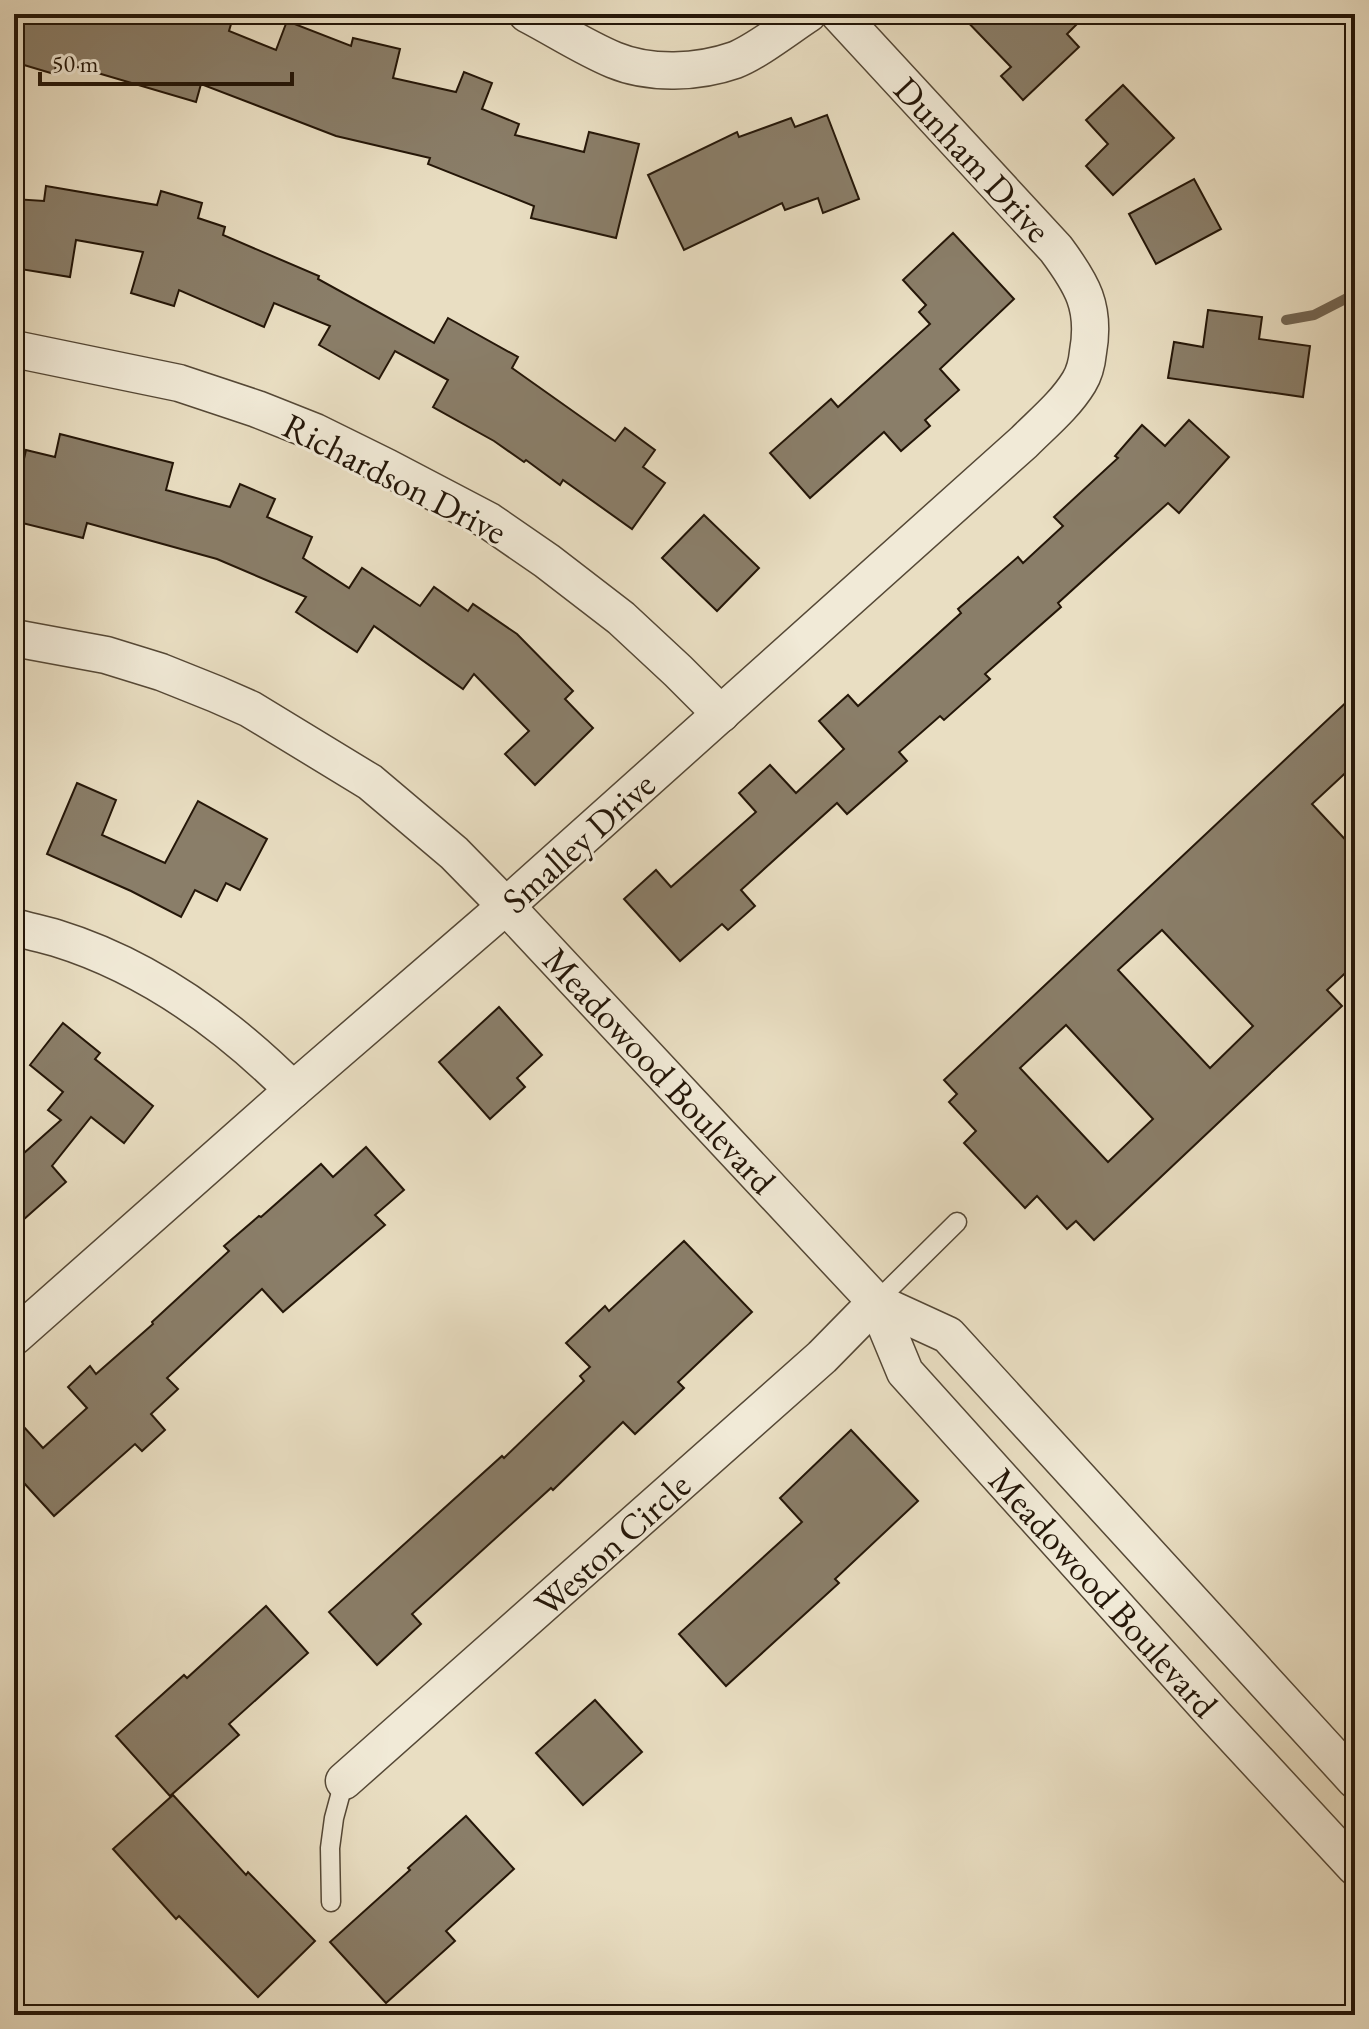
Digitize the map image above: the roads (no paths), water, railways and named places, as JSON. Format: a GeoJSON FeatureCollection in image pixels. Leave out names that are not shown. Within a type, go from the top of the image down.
{"type":"FeatureCollection","features":[{"type":"Feature","properties":{"kind":"street"},"geometry":{"type":"LineString","coordinates":[[527,14],[584,47],[618,62],[656,70],[698,68],[736,59],[808,14]]}},
{"type":"Feature","properties":{"kind":"street","name":"Dunham Drive"},"geometry":{"type":"LineString","coordinates":[[839,14],[1056,249],[1075,274],[1091,315]]}},
{"type":"Feature","properties":{"kind":"street","name":"Smalley Drive"},"geometry":{"type":"LineString","coordinates":[[14,1337],[506,906],[1055,412],[1080,380],[1087,360],[1091,315]]}},
{"type":"Feature","properties":{"kind":"street","name":"Richardson Drive"},"geometry":{"type":"LineString","coordinates":[[14,349],[179,383],[315,432],[388,468],[489,521],[547,561],[621,618],[721,714]]}},
{"type":"Feature","properties":{"kind":"street","name":"Meadowood Boulevard"},"geometry":{"type":"LineString","coordinates":[[14,638],[106,655],[161,672],[250,709],[370,782],[454,853],[876,1302],[905,1372],[1355,1867]]}},
{"type":"Feature","properties":{"kind":"street"},"geometry":{"type":"LineString","coordinates":[[14,927],[57,938],[140,974],[201,1011],[260,1058],[293,1090]]}},
{"type":"Feature","properties":{"kind":"street","name":"Meadowood Boulevard"},"geometry":{"type":"LineString","coordinates":[[876,1302],[948,1335],[1355,1780]]}},
{"type":"Feature","properties":{"kind":"street","name":"Weston Circle"},"geometry":{"type":"LineString","coordinates":[[344,1781],[822,1357],[876,1302]]}},
{"type":"Feature","properties":{"kind":"lane"},"geometry":{"type":"LineString","coordinates":[[876,1302],[957,1222]]}},
{"type":"Feature","properties":{"kind":"lane"},"geometry":{"type":"LineString","coordinates":[[331,1902],[330,1848],[344,1781]]}},
{"type":"Feature","properties":{"kind":"waterway"},"geometry":{"type":"LineString","coordinates":[[1286,320],[1314,315],[1355,294]]}}]}
